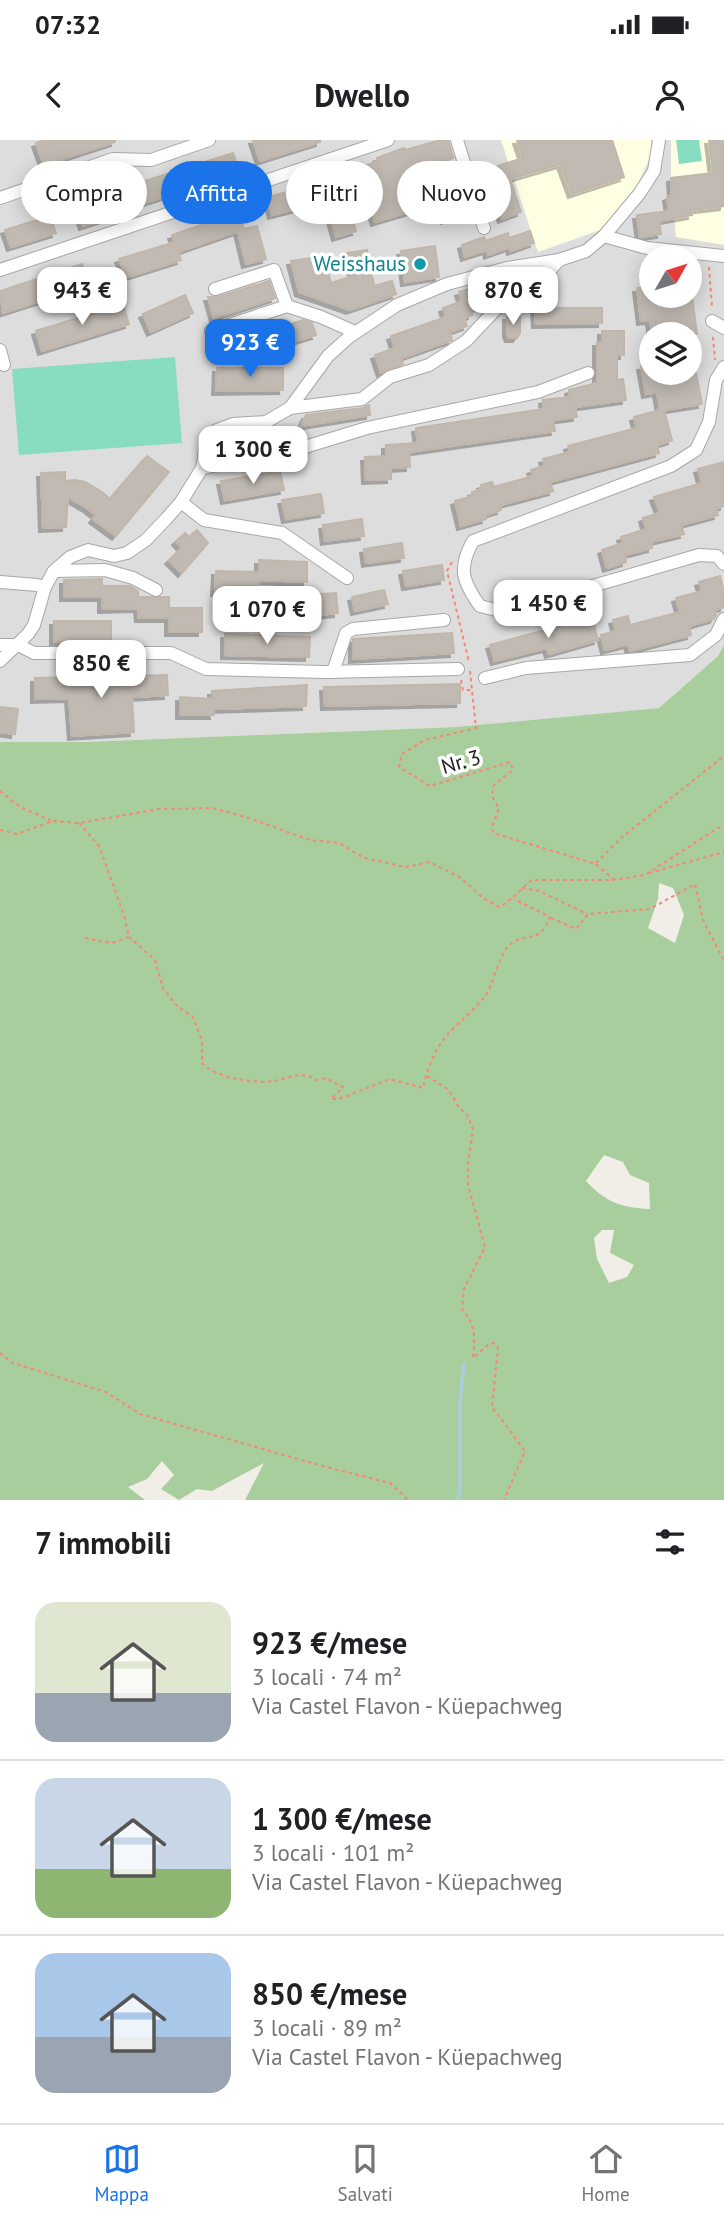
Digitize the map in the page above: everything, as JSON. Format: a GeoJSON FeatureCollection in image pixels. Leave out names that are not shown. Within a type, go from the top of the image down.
{"type":"FeatureCollection","features":[{"type":"Feature","properties":{"kind":"street"},"geometry":{"type":"LineString","coordinates":[[0,198],[113,159],[151,160],[209,140]]}},
{"type":"Feature","properties":{"kind":"street"},"geometry":{"type":"LineString","coordinates":[[0,270],[388,140]]}},
{"type":"Feature","properties":{"kind":"street"},"geometry":{"type":"LineString","coordinates":[[457,140],[463,161]]}},
{"type":"Feature","properties":{"kind":"street"},"geometry":{"type":"LineString","coordinates":[[290,408],[328,356],[355,332],[397,305],[447,285],[507,268],[559,260],[586,251],[604,236],[639,194],[653,172],[660,140]]}},
{"type":"Feature","properties":{"kind":"street"},"geometry":{"type":"LineString","coordinates":[[483,224],[484,228]]}},
{"type":"Feature","properties":{"kind":"street"},"geometry":{"type":"LineString","coordinates":[[604,236],[647,248],[724,256]]}},
{"type":"Feature","properties":{"kind":"street"},"geometry":{"type":"LineString","coordinates":[[0,661],[18,645],[34,625],[45,587],[54,571],[70,557],[88,550],[114,556],[127,553],[146,540],[181,502],[202,468],[206,445],[217,430],[233,424],[266,422],[290,408],[362,399],[390,377],[429,365],[466,341],[500,304],[546,275],[559,260]]}},
{"type":"Feature","properties":{"kind":"street"},"geometry":{"type":"LineString","coordinates":[[215,289],[274,270],[288,306]]}},
{"type":"Feature","properties":{"kind":"street"},"geometry":{"type":"LineString","coordinates":[[211,331],[288,306],[355,332]]}},
{"type":"Feature","properties":{"kind":"street"},"geometry":{"type":"LineString","coordinates":[[0,350],[4,365]]}},
{"type":"Feature","properties":{"kind":"street"},"geometry":{"type":"LineString","coordinates":[[724,367],[716,380],[709,422],[696,450],[671,466],[473,541],[463,559],[464,581],[480,606],[504,612],[699,555],[717,556],[724,564]]}},
{"type":"Feature","properties":{"kind":"street"},"geometry":{"type":"LineString","coordinates":[[202,468],[295,450],[367,428],[538,392],[588,373]]}},
{"type":"Feature","properties":{"kind":"street"},"geometry":{"type":"LineString","coordinates":[[181,502],[204,520],[282,533],[347,578]]}},
{"type":"Feature","properties":{"kind":"street"},"geometry":{"type":"LineString","coordinates":[[54,571],[105,570],[133,578],[156,590]]}},
{"type":"Feature","properties":{"kind":"street"},"geometry":{"type":"LineString","coordinates":[[0,582],[45,587]]}},
{"type":"Feature","properties":{"kind":"street"},"geometry":{"type":"LineString","coordinates":[[333,672],[346,633],[353,629],[444,620]]}},
{"type":"Feature","properties":{"kind":"street"},"geometry":{"type":"LineString","coordinates":[[485,678],[526,668],[690,655],[716,635],[724,620]]}},
{"type":"Feature","properties":{"kind":"street"},"geometry":{"type":"LineString","coordinates":[[0,645],[18,645],[34,653],[171,653],[206,669],[333,672],[458,669]]}},
{"type":"Feature","properties":{"kind":"path","name":"Nr. 3"},"geometry":{"type":"LineString","coordinates":[[463,559],[452,562],[447,571],[468,655],[476,728],[425,740],[402,754],[399,767],[430,786],[510,762],[513,770],[494,785],[492,796],[499,809],[492,826],[494,833],[596,864],[613,880]]}},
{"type":"Feature","properties":{"kind":"path"},"geometry":{"type":"LineString","coordinates":[[458,669],[463,690],[472,690]]}},
{"type":"Feature","properties":{"kind":"path"},"geometry":{"type":"LineString","coordinates":[[596,864],[621,838],[724,756]]}},
{"type":"Feature","properties":{"kind":"path"},"geometry":{"type":"LineString","coordinates":[[0,791],[20,807],[53,821],[79,823],[159,809],[212,808],[310,840],[339,843],[364,858],[406,867],[430,862],[461,878],[483,898],[499,907],[514,899],[532,880],[613,880],[645,875],[724,852]]}},
{"type":"Feature","properties":{"kind":"path"},"geometry":{"type":"LineString","coordinates":[[0,830],[17,834],[53,821]]}},
{"type":"Feature","properties":{"kind":"path"},"geometry":{"type":"LineString","coordinates":[[79,823],[99,846],[124,915],[128,937],[155,960],[163,988],[177,1006],[193,1017],[202,1041],[202,1063],[206,1068],[223,1076],[272,1081],[299,1074],[309,1075],[316,1080],[326,1078],[343,1087],[331,1099],[339,1099],[390,1079],[424,1088],[426,1075],[443,1039],[486,995],[500,961],[512,943],[537,936],[546,928],[550,917]]}},
{"type":"Feature","properties":{"kind":"path"},"geometry":{"type":"LineString","coordinates":[[645,875],[718,828],[724,827]]}},
{"type":"Feature","properties":{"kind":"path"},"geometry":{"type":"LineString","coordinates":[[522,888],[539,891],[588,914],[650,909],[695,884],[703,920],[724,961]]}},
{"type":"Feature","properties":{"kind":"path"},"geometry":{"type":"LineString","coordinates":[[514,899],[576,929],[588,914]]}},
{"type":"Feature","properties":{"kind":"path"},"geometry":{"type":"LineString","coordinates":[[85,938],[112,943],[128,937]]}},
{"type":"Feature","properties":{"kind":"path"},"geometry":{"type":"LineString","coordinates":[[426,1075],[449,1090],[458,1106],[468,1115],[473,1129],[468,1185],[485,1247],[464,1289],[462,1309],[470,1318],[475,1332],[473,1358],[488,1345],[494,1343],[498,1348],[492,1407],[525,1451],[504,1500]]}},
{"type":"Feature","properties":{"kind":"path"},"geometry":{"type":"LineString","coordinates":[[0,1353],[13,1363],[106,1392],[140,1414],[390,1483],[408,1500]]}},
{"type":"Feature","properties":{"kind":"shaded area"},"geometry":{"type":"Polygon","coordinates":[[[0,140],[724,140],[724,645],[718,656],[659,708],[456,727],[86,742],[0,742],[0,140]]]}},
{"type":"Feature","properties":{"kind":"shaded area"},"geometry":{"type":"Polygon","coordinates":[[[501,140],[651,140],[652,153],[635,190],[603,229],[538,252],[511,170],[511,161],[508,161],[501,140]]]}},
{"type":"Feature","properties":{"kind":"shaded area"},"geometry":{"type":"Polygon","coordinates":[[[671,140],[724,140],[724,245],[676,237],[671,140]]]}},
{"type":"Feature","properties":{"kind":"green space"},"geometry":{"type":"Polygon","coordinates":[[[676,140],[699,140],[702,161],[679,164],[676,140]]]}},
{"type":"Feature","properties":{"kind":"green space"},"geometry":{"type":"Polygon","coordinates":[[[175,357],[182,443],[19,455],[12,369],[175,357]]]}},
{"type":"Feature","properties":{"kind":"green space"},"geometry":{"type":"Polygon","coordinates":[[[724,645],[724,1500],[245,1500],[264,1463],[212,1491],[197,1489],[179,1500],[161,1489],[174,1475],[162,1461],[147,1479],[128,1487],[145,1500],[0,1500],[0,742],[86,742],[456,727],[659,708],[718,656],[724,645]],[[659,883],[658,899],[648,928],[675,943],[684,915],[673,888],[659,883]],[[604,1155],[586,1181],[615,1203],[650,1209],[649,1183],[630,1175],[623,1162],[604,1155]],[[602,1230],[594,1238],[597,1259],[609,1283],[627,1277],[634,1265],[610,1253],[614,1230],[602,1230]]]}},
{"type":"Feature","properties":{"kind":"building"},"geometry":{"type":"Polygon","coordinates":[[[45,140],[115,140],[56,161],[43,161],[36,143],[45,140]]]}},
{"type":"Feature","properties":{"kind":"building"},"geometry":{"type":"Polygon","coordinates":[[[253,140],[320,140],[320,142],[260,161],[253,140]]]}},
{"type":"Feature","properties":{"kind":"building"},"geometry":{"type":"Polygon","coordinates":[[[448,140],[453,158],[444,161],[397,161],[397,215],[383,220],[383,161],[378,161],[377,158],[404,148],[405,150],[448,140]]]}},
{"type":"Feature","properties":{"kind":"building"},"geometry":{"type":"Polygon","coordinates":[[[517,140],[612,140],[624,177],[572,194],[561,164],[511,179],[511,162],[523,158],[517,140]]]}},
{"type":"Feature","properties":{"kind":"building"},"geometry":{"type":"Polygon","coordinates":[[[709,140],[724,140],[724,206],[691,210],[692,215],[659,221],[661,234],[640,237],[637,215],[669,211],[667,197],[672,195],[671,178],[713,173],[709,140]]]}},
{"type":"Feature","properties":{"kind":"building"},"geometry":{"type":"Polygon","coordinates":[[[233,153],[236,161],[208,161],[233,153]]]}},
{"type":"Feature","properties":{"kind":"building"},"geometry":{"type":"Polygon","coordinates":[[[161,176],[161,198],[147,202],[147,180],[161,176]]]}},
{"type":"Feature","properties":{"kind":"building"},"geometry":{"type":"Polygon","coordinates":[[[511,182],[521,212],[511,216],[511,182]]]}},
{"type":"Feature","properties":{"kind":"building"},"geometry":{"type":"Polygon","coordinates":[[[286,192],[286,211],[272,215],[272,196],[286,192]]]}},
{"type":"Feature","properties":{"kind":"building"},"geometry":{"type":"Polygon","coordinates":[[[24,224],[53,224],[56,233],[11,247],[5,230],[24,224]]]}},
{"type":"Feature","properties":{"kind":"building"},"geometry":{"type":"Polygon","coordinates":[[[204,224],[242,224],[244,229],[257,226],[266,259],[246,264],[238,231],[178,252],[181,260],[127,277],[119,259],[175,242],[172,235],[204,224]]]}},
{"type":"Feature","properties":{"kind":"building"},"geometry":{"type":"Polygon","coordinates":[[[332,224],[354,224],[356,231],[336,237],[332,224]]]}},
{"type":"Feature","properties":{"kind":"building"},"geometry":{"type":"Polygon","coordinates":[[[530,231],[534,243],[511,251],[510,247],[488,255],[487,250],[465,257],[462,245],[484,237],[485,241],[508,233],[509,238],[530,231]]]}},
{"type":"Feature","properties":{"kind":"building","name":"Weisshaus"},"geometry":{"type":"Polygon","coordinates":[[[435,246],[439,277],[405,282],[401,251],[435,246]]]}},
{"type":"Feature","properties":{"kind":"building"},"geometry":{"type":"Polygon","coordinates":[[[367,250],[374,286],[392,281],[396,294],[350,310],[299,292],[291,261],[323,256],[331,283],[353,276],[347,253],[367,250]]]}},
{"type":"Feature","properties":{"kind":"building"},"geometry":{"type":"Polygon","coordinates":[[[82,264],[89,285],[3,313],[0,291],[82,264]]]}},
{"type":"Feature","properties":{"kind":"building"},"geometry":{"type":"Polygon","coordinates":[[[269,281],[275,298],[214,318],[208,297],[218,297],[269,281]]]}},
{"type":"Feature","properties":{"kind":"building"},"geometry":{"type":"Polygon","coordinates":[[[484,284],[491,302],[471,310],[472,315],[464,318],[467,326],[450,332],[452,340],[401,358],[403,364],[381,373],[375,355],[395,348],[391,336],[446,317],[443,308],[462,301],[459,292],[484,284]]]}},
{"type":"Feature","properties":{"kind":"building"},"geometry":{"type":"Polygon","coordinates":[[[185,295],[193,313],[151,332],[143,314],[185,295]]]}},
{"type":"Feature","properties":{"kind":"building"},"geometry":{"type":"Polygon","coordinates":[[[123,304],[129,324],[42,351],[36,331],[123,304]]]}},
{"type":"Feature","properties":{"kind":"building"},"geometry":{"type":"Polygon","coordinates":[[[535,308],[602,308],[602,323],[536,324],[535,308]]]}},
{"type":"Feature","properties":{"kind":"building"},"geometry":{"type":"Polygon","coordinates":[[[639,308],[694,308],[695,322],[650,320],[641,321],[639,308]]]}},
{"type":"Feature","properties":{"kind":"building"},"geometry":{"type":"Polygon","coordinates":[[[507,316],[520,317],[520,333],[517,338],[509,338],[507,316]]]}},
{"type":"Feature","properties":{"kind":"building"},"geometry":{"type":"Polygon","coordinates":[[[303,320],[312,323],[316,335],[286,344],[285,340],[260,348],[258,343],[229,352],[224,336],[257,325],[258,329],[281,321],[282,327],[303,320]]]}},
{"type":"Feature","properties":{"kind":"building"},"geometry":{"type":"Polygon","coordinates":[[[602,331],[624,331],[624,355],[617,355],[617,380],[623,379],[626,400],[575,407],[577,417],[553,420],[555,431],[409,452],[410,467],[391,468],[391,479],[366,480],[365,457],[386,456],[386,445],[418,443],[416,428],[544,409],[543,400],[570,397],[569,390],[597,383],[597,342],[602,342],[602,331]]]}},
{"type":"Feature","properties":{"kind":"building"},"geometry":{"type":"Polygon","coordinates":[[[217,368],[283,368],[283,390],[216,391],[217,368]]]}},
{"type":"Feature","properties":{"kind":"building"},"geometry":{"type":"Polygon","coordinates":[[[644,385],[698,385],[702,404],[664,410],[672,440],[657,445],[659,453],[550,482],[553,491],[500,505],[501,510],[485,515],[486,519],[461,526],[455,501],[473,496],[472,492],[482,489],[481,485],[492,482],[494,487],[533,476],[531,470],[545,466],[543,459],[570,452],[568,446],[637,428],[634,417],[660,410],[657,392],[646,394],[644,385]]]}},
{"type":"Feature","properties":{"kind":"building"},"geometry":{"type":"Polygon","coordinates":[[[369,405],[370,415],[301,426],[306,415],[369,405]]]}},
{"type":"Feature","properties":{"kind":"building"},"geometry":{"type":"Polygon","coordinates":[[[147,456],[169,472],[116,536],[93,519],[96,515],[68,497],[66,527],[43,528],[41,473],[65,472],[65,481],[85,482],[110,499],[147,456]]]}},
{"type":"Feature","properties":{"kind":"building"},"geometry":{"type":"Polygon","coordinates":[[[724,462],[724,506],[716,508],[718,515],[681,525],[684,534],[651,542],[652,548],[625,555],[626,562],[607,568],[602,550],[623,543],[621,537],[646,529],[643,518],[660,513],[654,497],[702,483],[698,469],[724,462]]]}},
{"type":"Feature","properties":{"kind":"building"},"geometry":{"type":"Polygon","coordinates":[[[280,471],[284,490],[225,500],[221,481],[280,471]]]}},
{"type":"Feature","properties":{"kind":"building"},"geometry":{"type":"Polygon","coordinates":[[[321,494],[324,513],[286,519],[282,500],[321,494]]]}},
{"type":"Feature","properties":{"kind":"building"},"geometry":{"type":"Polygon","coordinates":[[[362,519],[364,536],[325,541],[323,525],[362,519]]]}},
{"type":"Feature","properties":{"kind":"building"},"geometry":{"type":"Polygon","coordinates":[[[197,530],[208,543],[182,573],[169,560],[182,548],[176,541],[185,533],[189,537],[197,530]]]}},
{"type":"Feature","properties":{"kind":"building"},"geometry":{"type":"Polygon","coordinates":[[[402,543],[404,558],[366,563],[364,549],[402,543]]]}},
{"type":"Feature","properties":{"kind":"building"},"geometry":{"type":"Polygon","coordinates":[[[259,560],[307,562],[307,582],[259,580],[259,593],[215,592],[216,571],[259,572],[259,560]]]}},
{"type":"Feature","properties":{"kind":"building"},"geometry":{"type":"Polygon","coordinates":[[[442,565],[444,580],[406,586],[403,571],[442,565]]]}},
{"type":"Feature","properties":{"kind":"building"},"geometry":{"type":"Polygon","coordinates":[[[720,576],[724,607],[715,610],[714,619],[689,626],[691,635],[630,651],[628,644],[605,650],[601,635],[616,631],[613,620],[628,616],[630,625],[680,612],[676,598],[702,591],[699,582],[720,576]]]}},
{"type":"Feature","properties":{"kind":"building"},"geometry":{"type":"Polygon","coordinates":[[[102,579],[102,586],[130,586],[138,591],[138,597],[169,597],[169,608],[202,608],[202,632],[169,632],[169,618],[139,618],[138,608],[102,609],[102,597],[64,597],[64,580],[102,579]]]}},
{"type":"Feature","properties":{"kind":"building"},"geometry":{"type":"Polygon","coordinates":[[[384,590],[388,604],[355,611],[352,597],[384,590]]]}},
{"type":"Feature","properties":{"kind":"building"},"geometry":{"type":"Polygon","coordinates":[[[336,593],[338,613],[309,616],[307,595],[336,593]]]}},
{"type":"Feature","properties":{"kind":"building"},"geometry":{"type":"Polygon","coordinates":[[[592,617],[598,640],[549,654],[547,648],[495,661],[490,645],[592,617]]]}},
{"type":"Feature","properties":{"kind":"building"},"geometry":{"type":"Polygon","coordinates":[[[54,621],[111,621],[111,642],[54,642],[54,621]]]}},
{"type":"Feature","properties":{"kind":"building"},"geometry":{"type":"Polygon","coordinates":[[[452,633],[454,653],[353,659],[353,639],[452,633]]]}},
{"type":"Feature","properties":{"kind":"building"},"geometry":{"type":"Polygon","coordinates":[[[225,634],[310,637],[309,657],[225,655],[225,634]]]}},
{"type":"Feature","properties":{"kind":"building"},"geometry":{"type":"Polygon","coordinates":[[[167,675],[168,695],[132,697],[134,732],[72,736],[69,698],[35,699],[35,678],[167,675]]]}},
{"type":"Feature","properties":{"kind":"building"},"geometry":{"type":"Polygon","coordinates":[[[460,684],[460,703],[325,706],[324,687],[460,684]]]}},
{"type":"Feature","properties":{"kind":"building"},"geometry":{"type":"Polygon","coordinates":[[[307,685],[306,706],[213,709],[214,715],[180,715],[180,697],[212,699],[212,691],[307,685]]]}},
{"type":"Feature","properties":{"kind":"building"},"geometry":{"type":"Polygon","coordinates":[[[0,707],[18,709],[15,734],[0,732],[0,707]]]}},
{"type":"Feature","properties":{"kind":"waterway"},"geometry":{"type":"LineString","coordinates":[[458,1500],[460,1400],[464,1364]]}},
{"type":"Feature","properties":{"kind":"place","name":"Weisshaus"},"geometry":{"type":"Point","coordinates":[420,264]}}]}
